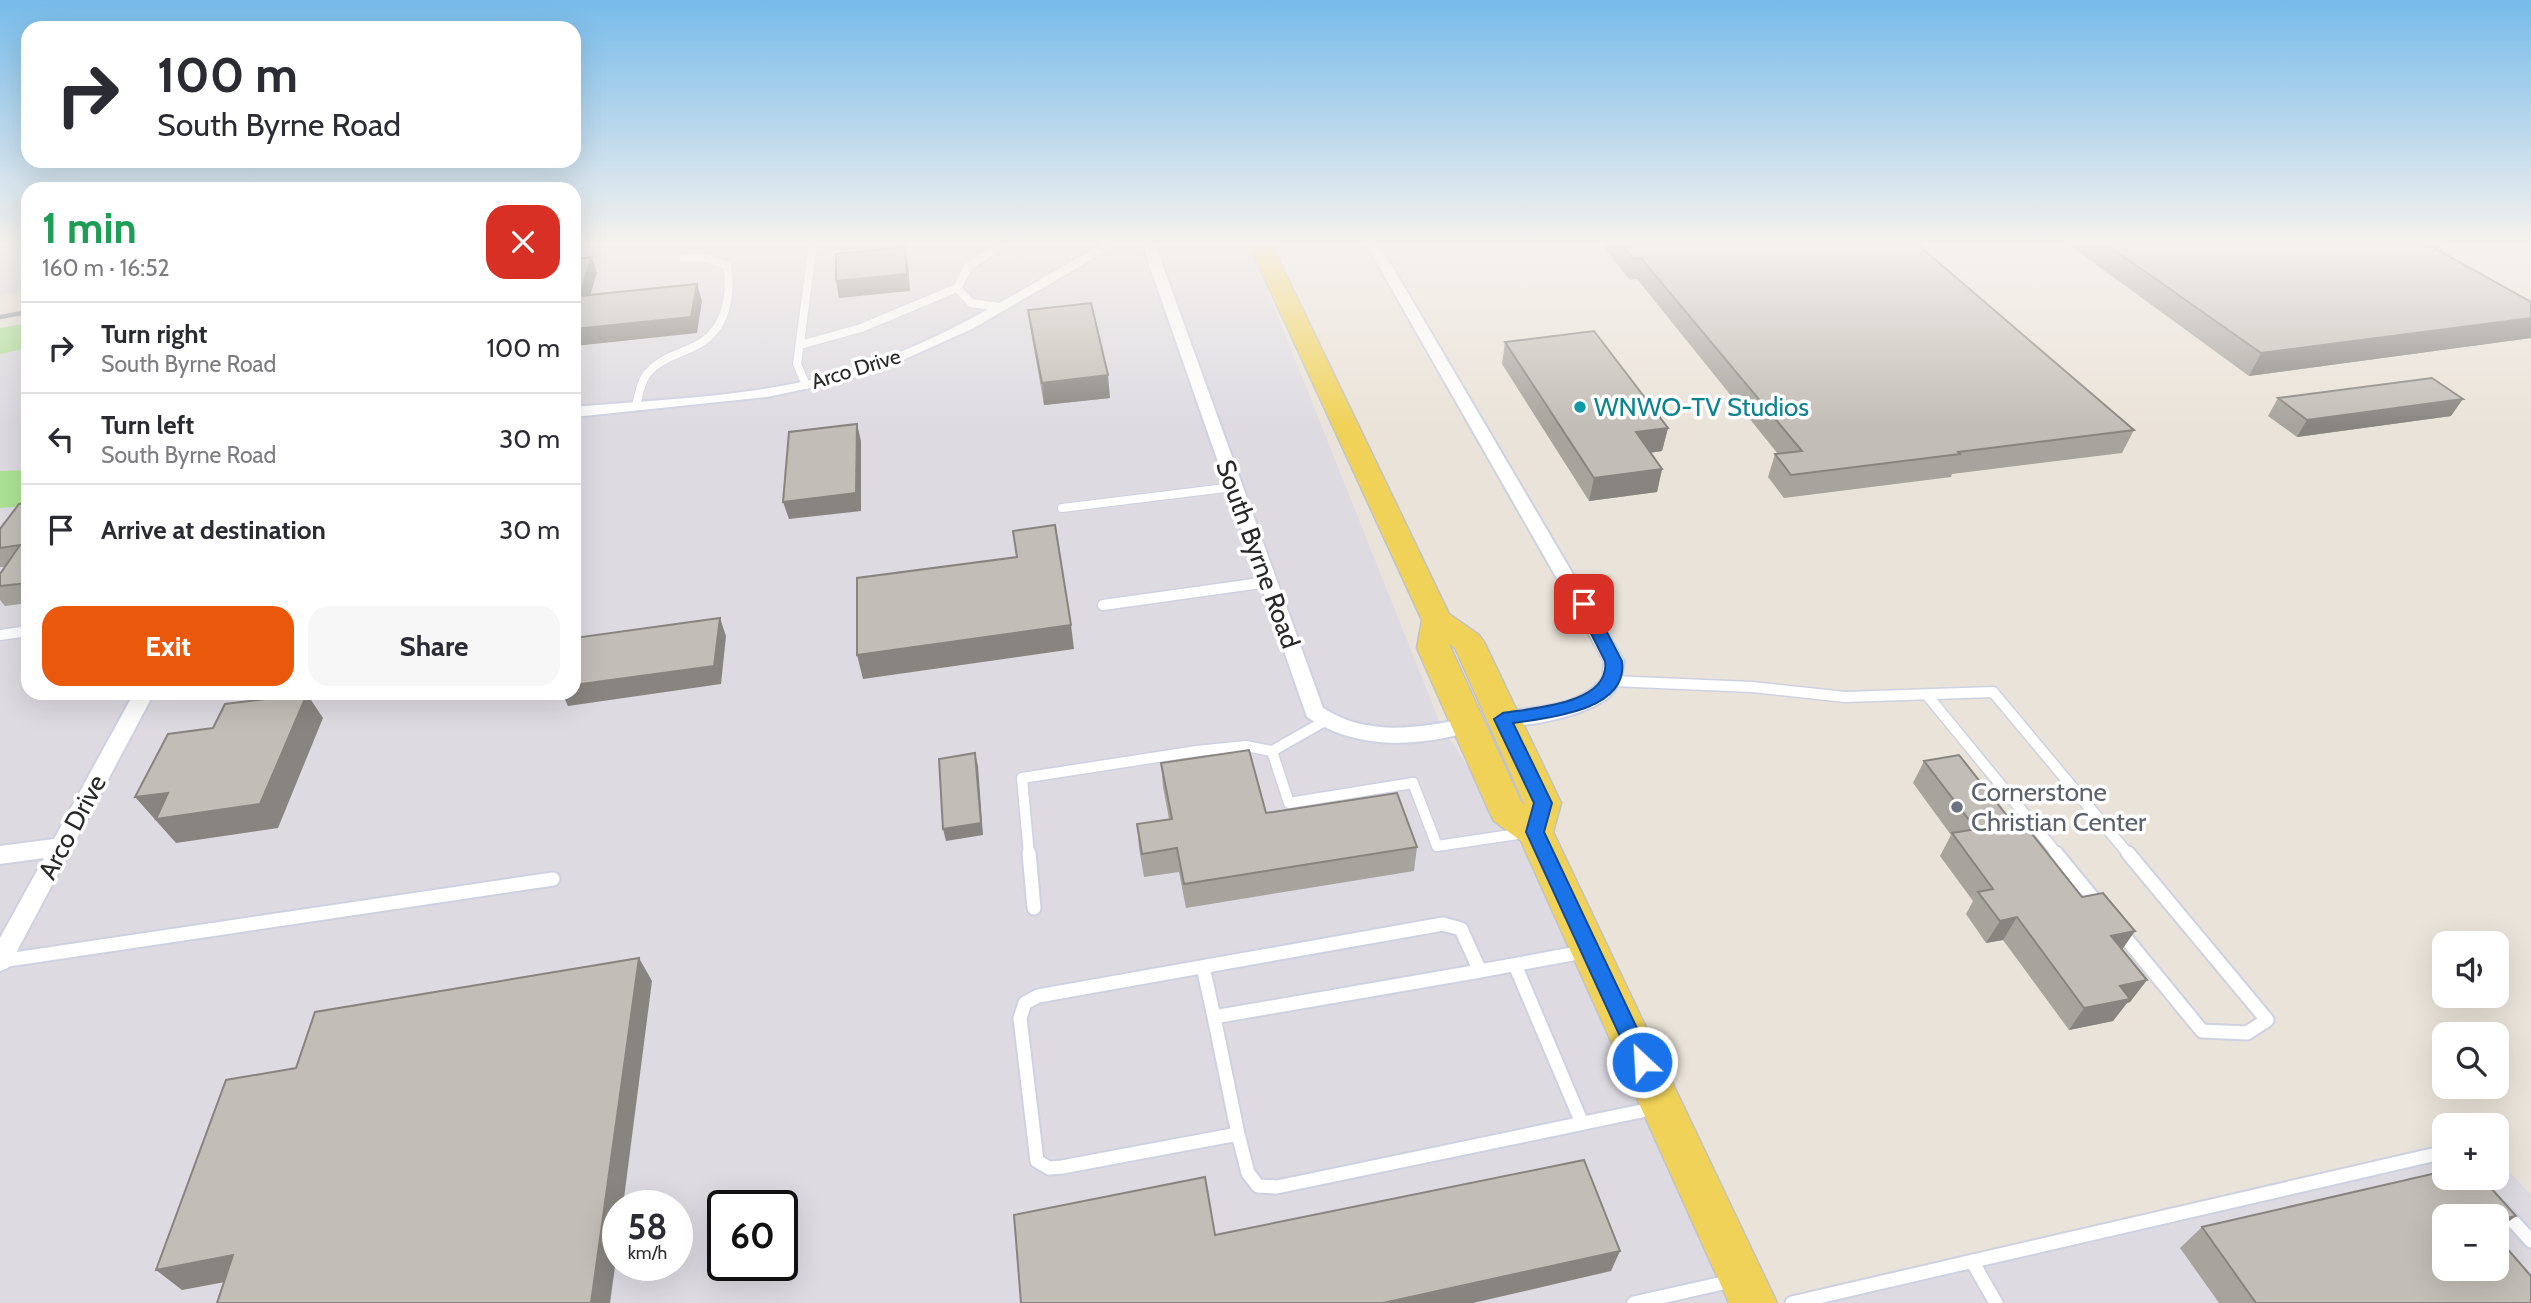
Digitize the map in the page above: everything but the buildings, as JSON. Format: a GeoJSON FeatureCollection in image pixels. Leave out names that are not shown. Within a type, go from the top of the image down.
{"type":"FeatureCollection","features":[{"type":"Feature","properties":{"kind":"main road"},"geometry":{"type":"LineString","coordinates":[[1289,305],[1437,620],[1468,642],[1543,803],[1535,832]]}},
{"type":"Feature","properties":{"kind":"main road"},"geometry":{"type":"LineString","coordinates":[[1437,620],[1433,648],[1507,811],[1535,832],[1748,1291]]}},
{"type":"Feature","properties":{"kind":"street","name":"Arco Drive"},"geometry":{"type":"LineString","coordinates":[[581,411],[806,385],[877,366],[914,352],[1003,305]]}},
{"type":"Feature","properties":{"kind":"street","name":"South Byrne Road"},"geometry":{"type":"LineString","coordinates":[[1170,305],[1314,712],[1325,721]]}},
{"type":"Feature","properties":{"kind":"street"},"geometry":{"type":"LineString","coordinates":[[1408,305],[1608,647],[1615,671],[1612,681],[1600,694],[1582,703],[1503,719]]}},
{"type":"Feature","properties":{"kind":"street","name":"Arco Drive"},"geometry":{"type":"LineString","coordinates":[[0,961],[140,700]]}},
{"type":"Feature","properties":{"kind":"street"},"geometry":{"type":"LineString","coordinates":[[1325,721],[1349,731],[1381,736],[1421,734],[1469,725]]}},
{"type":"Feature","properties":{"kind":"street"},"geometry":{"type":"LineString","coordinates":[[0,856],[61,847]]}},
{"type":"Feature","properties":{"kind":"lane"},"geometry":{"type":"LineString","coordinates":[[636,405],[647,373],[655,366],[706,340],[719,328],[726,305]]}},
{"type":"Feature","properties":{"kind":"lane"},"geometry":{"type":"LineString","coordinates":[[805,305],[797,364],[806,385]]}},
{"type":"Feature","properties":{"kind":"lane"},"geometry":{"type":"LineString","coordinates":[[800,345],[837,338],[919,305]]}},
{"type":"Feature","properties":{"kind":"lane"},"geometry":{"type":"LineString","coordinates":[[984,305],[999,307]]}},
{"type":"Feature","properties":{"kind":"lane"},"geometry":{"type":"LineString","coordinates":[[1062,508],[1234,487]]}},
{"type":"Feature","properties":{"kind":"lane"},"geometry":{"type":"LineString","coordinates":[[1103,605],[1268,582]]}},
{"type":"Feature","properties":{"kind":"lane"},"geometry":{"type":"LineString","coordinates":[[0,635],[21,632]]}},
{"type":"Feature","properties":{"kind":"lane"},"geometry":{"type":"LineString","coordinates":[[1612,681],[1695,687],[1752,687],[1845,697],[1993,692],[2267,1020],[2247,1033],[2202,1031],[2113,923]]}},
{"type":"Feature","properties":{"kind":"lane"},"geometry":{"type":"LineString","coordinates":[[1927,695],[2104,912]]}},
{"type":"Feature","properties":{"kind":"lane"},"geometry":{"type":"LineString","coordinates":[[1034,908],[1022,778],[1246,746],[1272,751],[1325,721]]}},
{"type":"Feature","properties":{"kind":"lane"},"geometry":{"type":"LineString","coordinates":[[1272,751],[1289,803],[1413,783],[1437,846],[1535,832]]}},
{"type":"Feature","properties":{"kind":"lane"},"geometry":{"type":"LineString","coordinates":[[0,961],[553,880]]}},
{"type":"Feature","properties":{"kind":"lane"},"geometry":{"type":"LineString","coordinates":[[1238,1134],[1062,1167],[1049,1168],[1037,1161],[1020,1018],[1025,1003],[1038,996],[1443,924],[1461,929],[1480,971]]}},
{"type":"Feature","properties":{"kind":"lane"},"geometry":{"type":"LineString","coordinates":[[1214,1017],[1591,950]]}},
{"type":"Feature","properties":{"kind":"lane"},"geometry":{"type":"LineString","coordinates":[[1515,965],[1582,1123]]}},
{"type":"Feature","properties":{"kind":"lane"},"geometry":{"type":"LineString","coordinates":[[1203,967],[1238,1134],[1248,1173],[1258,1186],[1277,1187],[1663,1107]]}},
{"type":"Feature","properties":{"kind":"lane"},"geometry":{"type":"LineString","coordinates":[[1792,1303],[2432,1155]]}},
{"type":"Feature","properties":{"kind":"lane"},"geometry":{"type":"LineString","coordinates":[[2490,1196],[2531,1241]]}},
{"type":"Feature","properties":{"kind":"lane"},"geometry":{"type":"LineString","coordinates":[[1972,1261],[1996,1303]]}},
{"type":"Feature","properties":{"kind":"lane"},"geometry":{"type":"LineString","coordinates":[[1634,1303],[1748,1291]]}},
{"type":"Feature","properties":{"kind":"shaded area"},"geometry":{"type":"Polygon","coordinates":[[[581,305],[1273,305],[1442,728],[1591,950],[1753,1303],[0,1303],[0,333],[21,329],[21,700],[581,700],[581,305]]]}},
{"type":"Feature","properties":{"kind":"shaded area"},"geometry":{"type":"Polygon","coordinates":[[[2432,1155],[2432,1190],[2509,1190],[2509,1171],[2531,1195],[2531,1303],[1792,1303],[2432,1155]]]}},
{"type":"Feature","properties":{"kind":"green space"},"geometry":{"type":"Polygon","coordinates":[[[21,324],[21,350],[0,354],[0,328],[21,324]]]}},
{"type":"Feature","properties":{"kind":"green space"},"geometry":{"type":"Polygon","coordinates":[[[21,470],[21,506],[0,508],[0,471],[21,470]]]}},
{"type":"Feature","properties":{"kind":"railway"},"geometry":{"type":"LineString","coordinates":[[0,317],[21,313]]}},
{"type":"Feature","properties":{"kind":"place","name":"WNWO-TV Studios"},"geometry":{"type":"Point","coordinates":[1580,407]}},
{"type":"Feature","properties":{"kind":"place","name":"Cornerstone Christian Center"},"geometry":{"type":"Point","coordinates":[1957,807]}},
{"type":"Feature","properties":{"kind":"route"},"geometry":{"type":"LineString","coordinates":[[1584,604],[1614,661],[1612,681],[1600,694],[1582,703],[1503,719],[1543,803],[1535,832],[1642,1062]]}}]}
